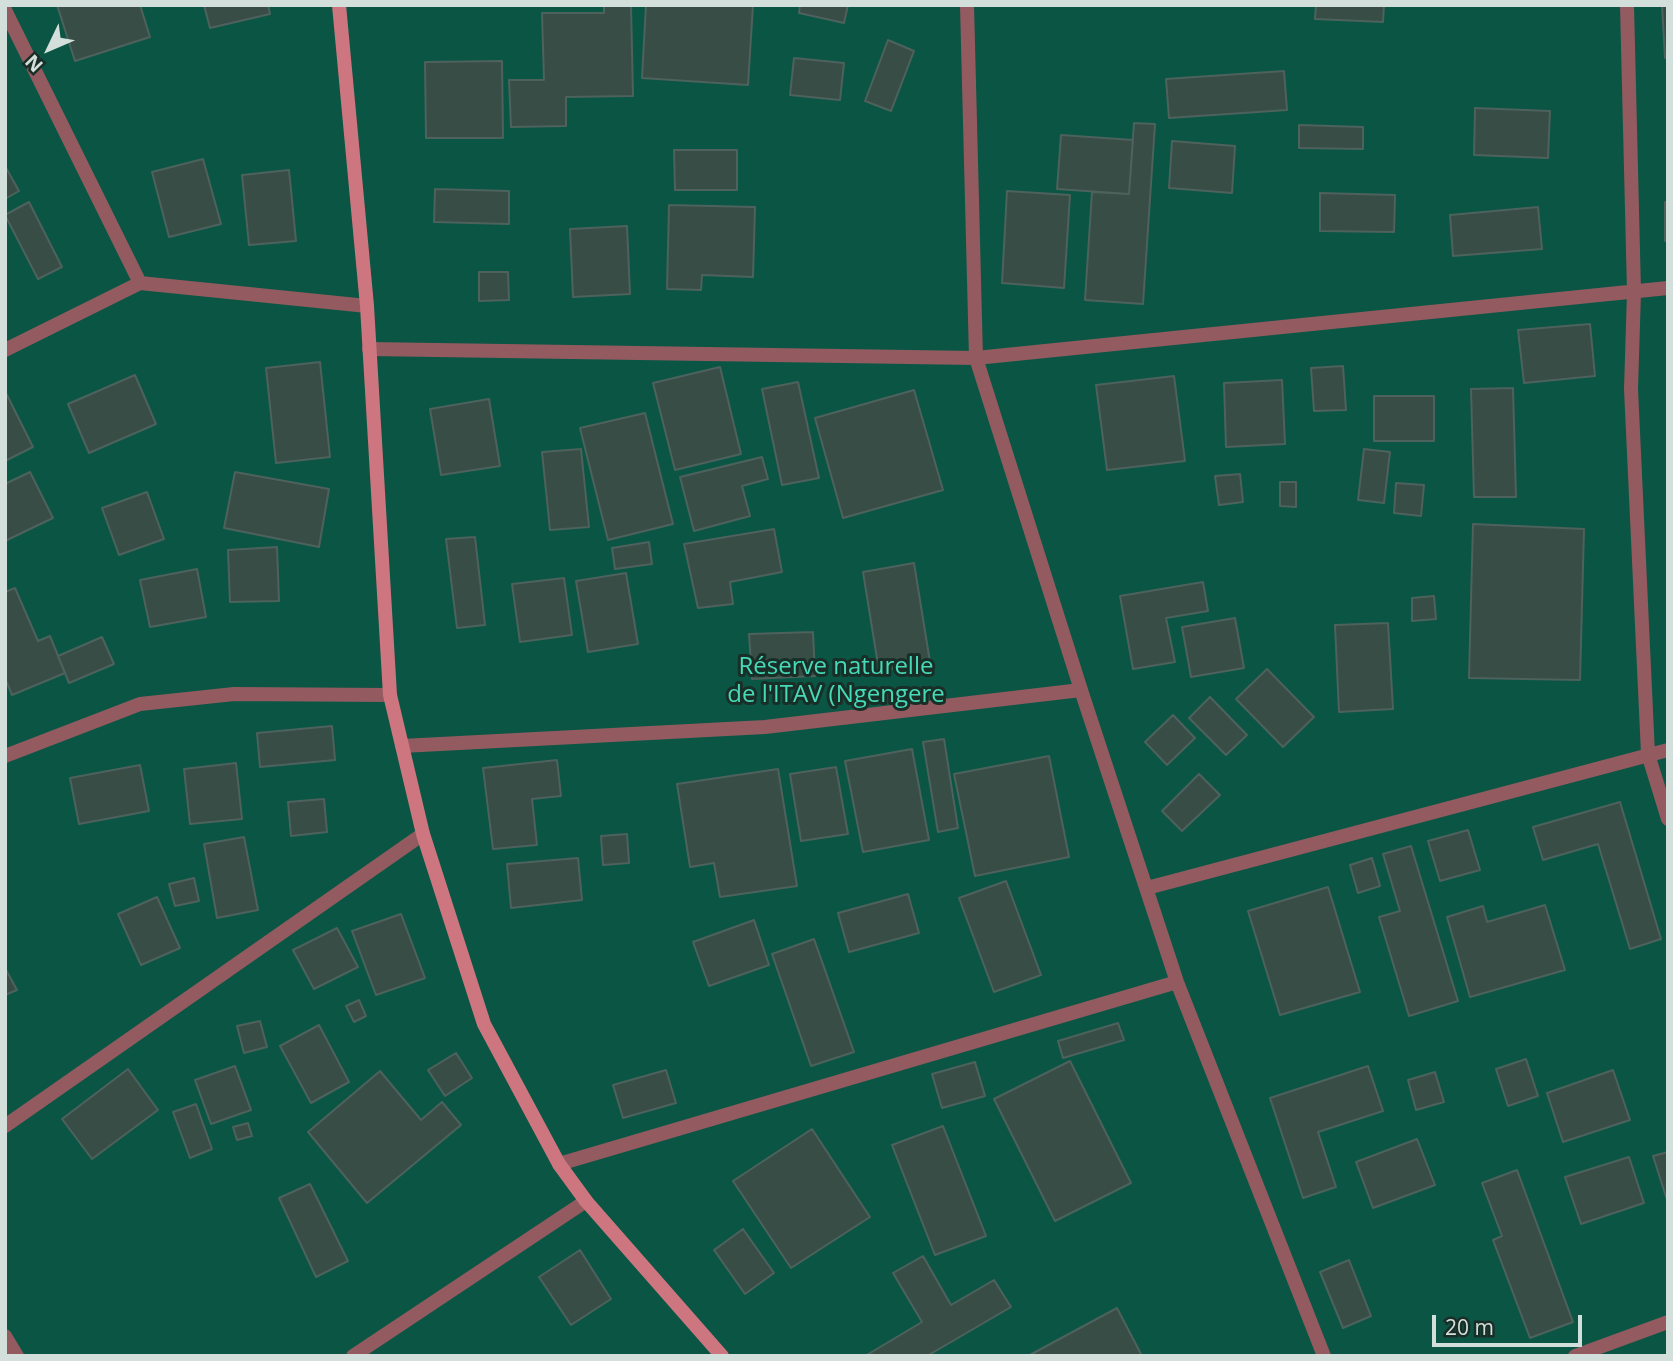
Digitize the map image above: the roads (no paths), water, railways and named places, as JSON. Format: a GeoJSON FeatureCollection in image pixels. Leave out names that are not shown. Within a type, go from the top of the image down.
{"type":"FeatureCollection","features":[{"type":"Feature","properties":{"kind":"street"},"geometry":{"type":"LineString","coordinates":[[339,5],[367,306],[390,695],[423,834],[484,1024],[559,1164],[586,1201],[722,1356]]}},
{"type":"Feature","properties":{"kind":"street"},"geometry":{"type":"LineString","coordinates":[[967,5],[976,359],[1177,982],[1324,1356]]}},
{"type":"Feature","properties":{"kind":"street"},"geometry":{"type":"LineString","coordinates":[[1627,5],[1634,292],[1630,388],[1648,754],[1668,819]]}},
{"type":"Feature","properties":{"kind":"street"},"geometry":{"type":"LineString","coordinates":[[5,10],[140,283]]}},
{"type":"Feature","properties":{"kind":"street"},"geometry":{"type":"LineString","coordinates":[[5,350],[140,283],[367,306]]}},
{"type":"Feature","properties":{"kind":"street"},"geometry":{"type":"LineString","coordinates":[[369,349],[976,359],[1668,288]]}},
{"type":"Feature","properties":{"kind":"street"},"geometry":{"type":"LineString","coordinates":[[402,746],[765,727],[1081,690]]}},
{"type":"Feature","properties":{"kind":"street"},"geometry":{"type":"LineString","coordinates":[[5,757],[140,704],[234,694],[390,695]]}},
{"type":"Feature","properties":{"kind":"street"},"geometry":{"type":"LineString","coordinates":[[1147,888],[1668,750]]}},
{"type":"Feature","properties":{"kind":"street"},"geometry":{"type":"LineString","coordinates":[[5,1126],[423,834]]}},
{"type":"Feature","properties":{"kind":"street"},"geometry":{"type":"LineString","coordinates":[[559,1164],[1177,982]]}},
{"type":"Feature","properties":{"kind":"street"},"geometry":{"type":"LineString","coordinates":[[353,1356],[586,1201]]}},
{"type":"Feature","properties":{"kind":"street"},"geometry":{"type":"LineString","coordinates":[[1575,1356],[1668,1322]]}},
{"type":"Feature","properties":{"kind":"street"},"geometry":{"type":"LineString","coordinates":[[5,1336],[17,1356]]}},
{"type":"Feature","properties":{"kind":"park label","name":"Réserve naturelle de l'ITAV (Ngengere"},"geometry":{"type":"Point","coordinates":[836,681]}}]}
